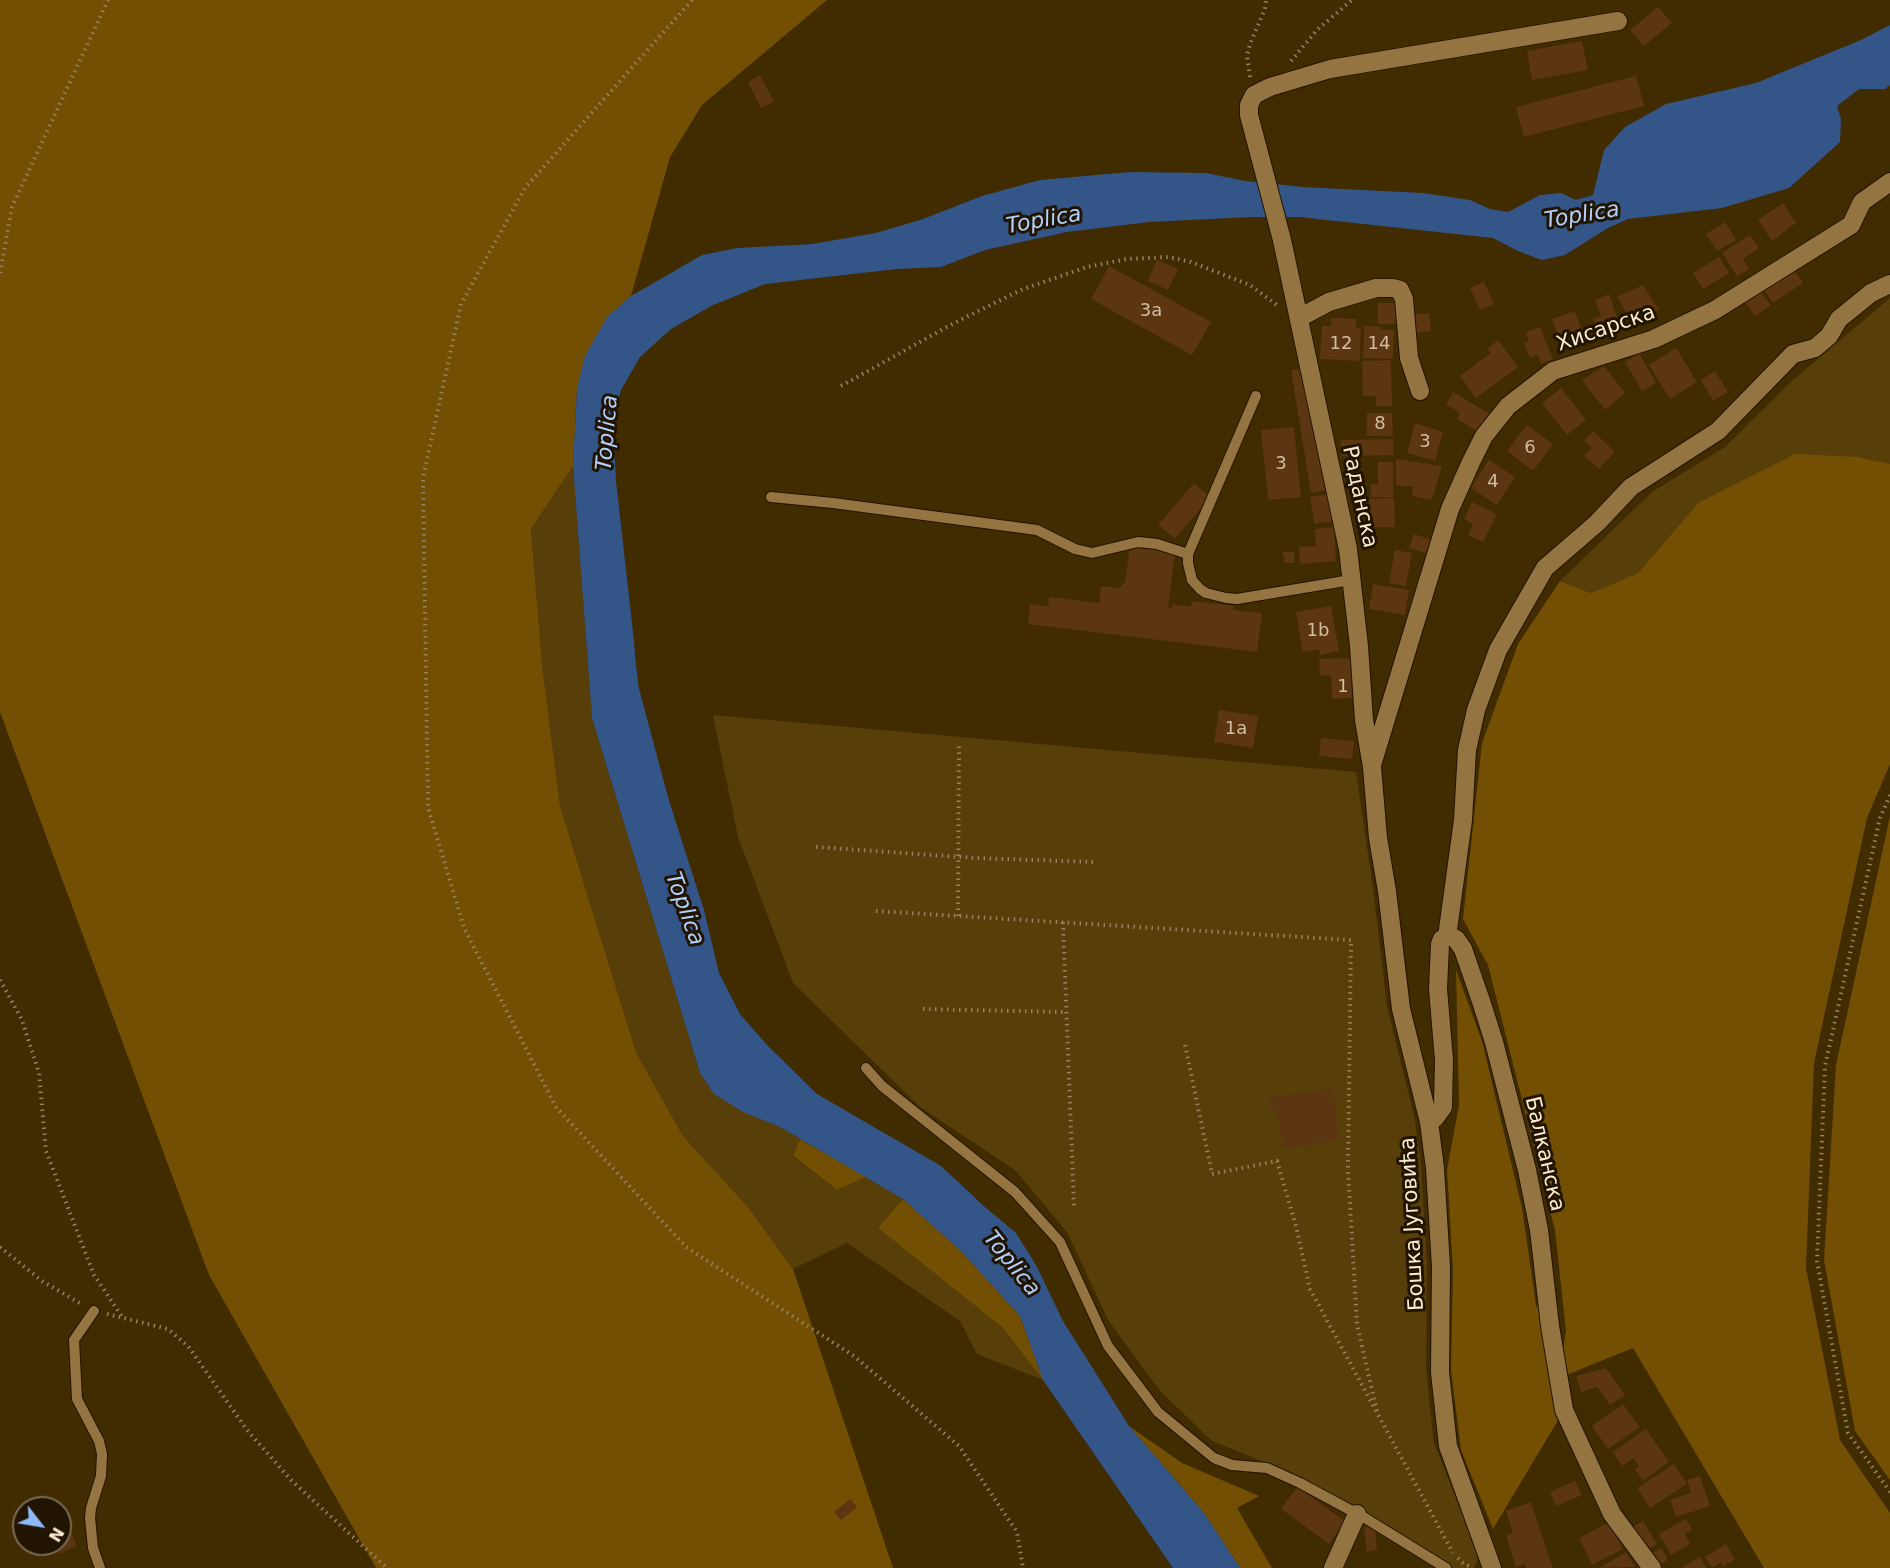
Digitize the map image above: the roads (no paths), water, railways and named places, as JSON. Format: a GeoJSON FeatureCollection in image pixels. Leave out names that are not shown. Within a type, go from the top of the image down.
{"type":"FeatureCollection","features":[{"type":"Feature","properties":{"kind":"street","name":"Раданска"},"geometry":{"type":"LineString","coordinates":[[1372,767],[1364,720],[1359,646],[1348,549],[1282,240],[1249,115],[1249,105],[1254,95],[1270,87],[1330,69],[1618,21]]}},
{"type":"Feature","properties":{"kind":"street","name":"Хисарска"},"geometry":{"type":"LineString","coordinates":[[1372,767],[1450,509],[1484,436],[1508,406],[1553,371],[1654,339],[1715,310],[1851,225],[1863,202],[1890,182]]}},
{"type":"Feature","properties":{"kind":"street"},"geometry":{"type":"LineString","coordinates":[[1429,1122],[1443,1107],[1444,1060],[1438,989],[1440,944],[1442,939],[1447,937],[1463,820],[1467,750],[1476,710],[1498,650],[1545,568],[1598,523],[1631,487],[1718,431],[1793,354],[1815,348],[1829,336],[1839,319],[1871,293],[1890,284]]}},
{"type":"Feature","properties":{"kind":"street"},"geometry":{"type":"LineString","coordinates":[[1298,315],[1329,302],[1376,288],[1400,290],[1404,299],[1409,358],[1420,391]]}},
{"type":"Feature","properties":{"kind":"street","name":"Бошка Југовића"},"geometry":{"type":"LineString","coordinates":[[1372,767],[1378,838],[1387,891],[1401,1009],[1429,1122],[1435,1168],[1441,1267],[1440,1372],[1448,1446],[1492,1568]]}},
{"type":"Feature","properties":{"kind":"street","name":"Балканска"},"geometry":{"type":"LineString","coordinates":[[1447,937],[1456,939],[1469,962],[1494,1042],[1524,1160],[1539,1230],[1550,1326],[1564,1410],[1612,1514],[1652,1568]]}},
{"type":"Feature","properties":{"kind":"street"},"geometry":{"type":"LineString","coordinates":[[1333,1568],[1357,1514]]}},
{"type":"Feature","properties":{"kind":"lane"},"geometry":{"type":"LineString","coordinates":[[1256,396],[1188,555],[1190,573],[1196,585],[1206,593],[1226,598],[1249,598],[1351,580]]}},
{"type":"Feature","properties":{"kind":"lane"},"geometry":{"type":"LineString","coordinates":[[771,497],[1037,530],[1075,549],[1092,553],[1138,542],[1157,544],[1188,555]]}},
{"type":"Feature","properties":{"kind":"lane"},"geometry":{"type":"LineString","coordinates":[[866,1068],[882,1086],[1015,1192],[1060,1242],[1108,1346],[1158,1412],[1215,1458],[1232,1465],[1267,1468],[1300,1483],[1357,1514],[1446,1568]]}},
{"type":"Feature","properties":{"kind":"lane"},"geometry":{"type":"LineString","coordinates":[[94,1311],[74,1340],[77,1399],[99,1441],[102,1454],[101,1476],[90,1518],[93,1548],[100,1568]]}},
{"type":"Feature","properties":{"kind":"water"},"geometry":{"type":"Polygon","coordinates":[[[1890,25],[1890,85],[1885,89],[1859,89],[1837,106],[1841,119],[1840,142],[1789,188],[1722,208],[1628,219],[1608,228],[1565,255],[1542,260],[1493,238],[1299,217],[1149,222],[1067,232],[985,250],[941,267],[897,269],[765,284],[711,306],[671,329],[640,357],[621,390],[613,423],[616,481],[639,707],[704,910],[719,973],[740,1014],[768,1046],[817,1094],[941,1166],[1016,1233],[1036,1265],[1063,1321],[1129,1426],[1204,1513],[1240,1568],[1173,1568],[1043,1380],[1020,1316],[961,1251],[903,1199],[780,1127],[743,1112],[714,1094],[700,1073],[592,718],[573,466],[577,388],[585,356],[607,317],[631,296],[702,255],[737,248],[812,244],[876,233],[923,219],[982,196],[1040,180],[1130,172],[1206,173],[1245,181],[1303,187],[1423,193],[1470,200],[1490,209],[1508,212],[1540,195],[1561,193],[1576,200],[1593,195],[1604,150],[1625,127],[1666,104],[1756,83],[1861,40],[1890,25]],[[629,711],[622,714],[632,772],[645,806],[663,841],[671,848],[667,823],[629,711]]]}},
{"type":"Feature","properties":{"kind":"waterway","name":"Toplica"},"geometry":{"type":"LineString","coordinates":[[619,666],[622,691],[673,882]]}}]}
